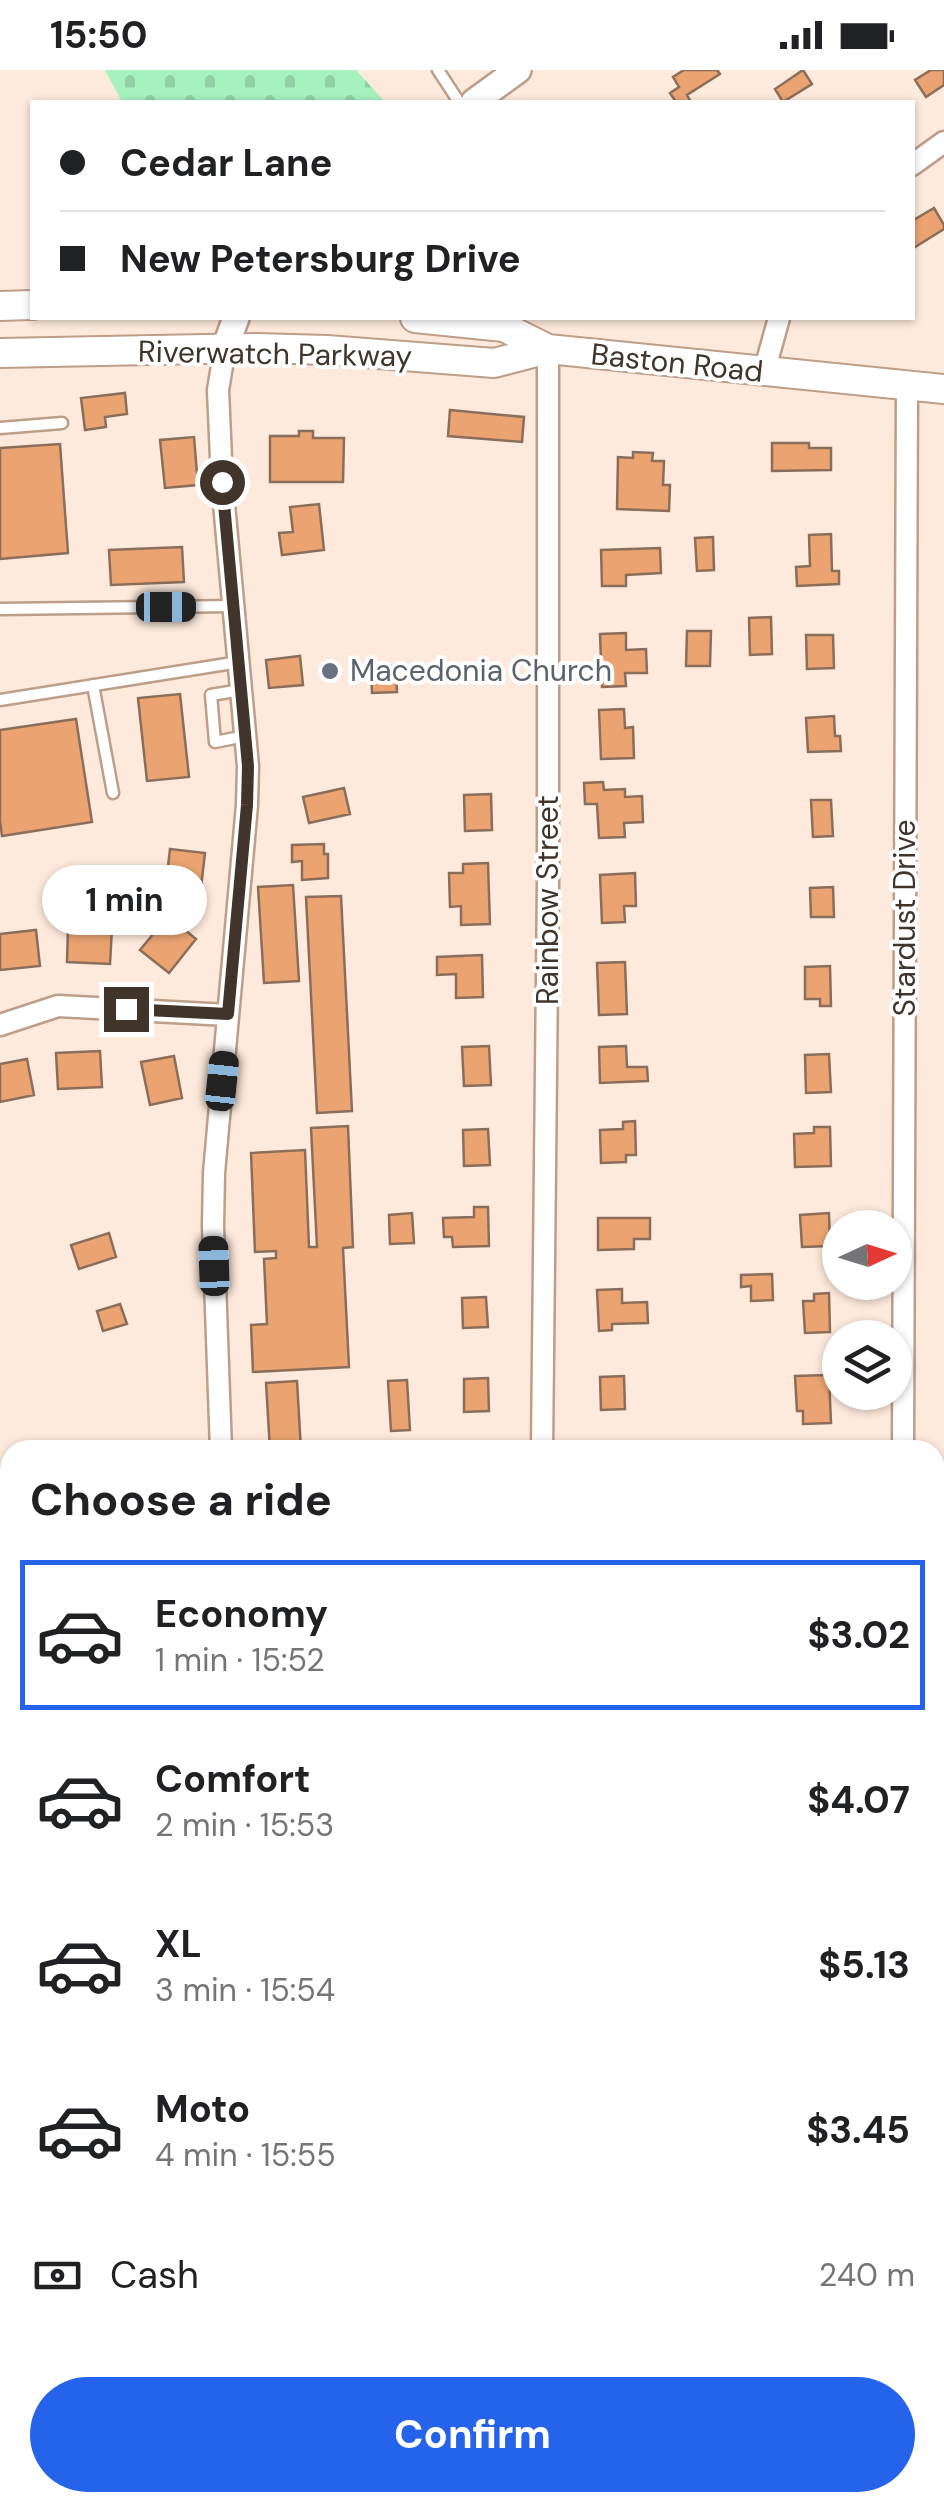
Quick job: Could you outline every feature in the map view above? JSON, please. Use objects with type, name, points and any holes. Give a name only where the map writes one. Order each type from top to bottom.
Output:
[{"type":"main road","points":[[0,306],[30,305]]},
{"type":"main road","name":"Baston Road","points":[[437,320],[504,326],[548,349],[944,390]]},
{"type":"main road","name":"Riverwatch Parkway","points":[[0,353],[326,350],[494,363],[548,349]]},
{"type":"street","points":[[477,100],[518,70]]},
{"type":"street","points":[[915,163],[944,142]]},
{"type":"street","points":[[220,1440],[214,1173],[247,805],[246,736],[222,482],[218,390],[224,348],[235,320]]},
{"type":"street","points":[[764,372],[779,320]]},
{"type":"street","name":"Rainbow Street","points":[[542,1440],[548,349]]},
{"type":"street","name":"Stardust Drive","points":[[903,1440],[907,386]]},
{"type":"street","points":[[0,1025],[58,1006],[228,1014]]},
{"type":"lane","points":[[438,70],[457,100]]},
{"type":"lane","points":[[0,428],[62,423]]},
{"type":"lane","points":[[0,609],[234,606]]},
{"type":"lane","points":[[0,700],[240,662]]},
{"type":"lane","points":[[93,684],[113,793]]},
{"type":"lane","points":[[242,690],[211,695],[216,742],[246,736]]},
{"type":"green space","points":[[105,70],[356,70],[383,100],[121,100]]},
{"type":"building","points":[[684,70],[717,70],[720,74],[687,95],[690,100],[675,100],[670,93],[679,87],[673,77]]},
{"type":"building","points":[[803,70],[812,84],[786,100],[782,100],[775,89]]},
{"type":"building","points":[[931,70],[944,70],[944,85],[926,97],[915,80]]},
{"type":"building","points":[[934,208],[944,229],[915,247],[915,219]]},
{"type":"building","points":[[125,393],[127,414],[105,417],[106,427],[85,430],[81,398]]},
{"type":"building","points":[[450,410],[524,417],[522,442],[448,436]]},
{"type":"building","points":[[299,431],[313,431],[313,438],[344,438],[343,482],[270,482],[270,436],[299,436]]},
{"type":"building","points":[[194,437],[198,485],[165,488],[160,440]]},
{"type":"building","points":[[772,443],[809,443],[809,448],[831,448],[831,470],[772,471]]},
{"type":"building","points":[[60,444],[68,553],[0,559],[0,448]]},
{"type":"building","points":[[633,452],[653,453],[652,461],[664,461],[663,485],[670,485],[669,511],[617,509],[618,457],[633,458]]},
{"type":"building","points":[[319,504],[324,550],[282,555],[279,533],[293,532],[290,507]]},
{"type":"building","points":[[831,534],[832,571],[839,571],[839,584],[797,586],[796,567],[810,566],[809,535]]},
{"type":"building","points":[[713,537],[714,570],[697,571],[695,538]]},
{"type":"building","points":[[182,547],[184,582],[111,585],[109,550]]},
{"type":"building","points":[[660,548],[661,573],[626,575],[626,586],[602,586],[601,550]]},
{"type":"building","points":[[771,617],[772,654],[750,655],[749,618]]},
{"type":"building","points":[[687,631],[711,631],[710,666],[686,666]]},
{"type":"building","points":[[626,633],[626,650],[646,649],[647,673],[625,673],[626,686],[602,687],[600,634]]},
{"type":"building","points":[[806,635],[833,635],[834,668],[807,669]]},
{"type":"building","points":[[300,656],[303,685],[269,688],[266,660]]},
{"type":"building","points":[[396,665],[397,692],[372,693],[371,666]]},
{"type":"building","points":[[180,694],[189,777],[147,781],[138,698]]},
{"type":"building","points":[[624,709],[625,728],[633,727],[634,758],[601,759],[599,710]]},
{"type":"building","points":[[834,716],[841,751],[808,752],[806,718]]},
{"type":"building","points":[[76,719],[92,822],[2,836],[0,730]]},
{"type":"building","points":[[603,782],[604,790],[625,789],[625,797],[642,796],[643,822],[624,823],[625,837],[599,838],[597,804],[585,804],[584,783]]},
{"type":"building","points":[[344,788],[350,814],[309,823],[303,797]]},
{"type":"building","points":[[491,794],[492,830],[465,831],[464,795]]},
{"type":"building","points":[[811,800],[831,800],[833,836],[813,837]]},
{"type":"building","points":[[324,844],[328,878],[302,880],[302,861],[292,862],[292,845]]},
{"type":"building","points":[[170,849],[205,853],[200,896],[165,892]]},
{"type":"building","points":[[488,863],[490,924],[461,925],[461,906],[450,907],[449,873],[463,873],[463,864]]},
{"type":"building","points":[[635,873],[636,906],[624,906],[625,922],[602,923],[600,875]]},
{"type":"building","points":[[293,885],[299,981],[264,983],[258,887]]},
{"type":"building","points":[[833,887],[834,917],[811,917],[810,888]]},
{"type":"building","points":[[341,896],[352,1111],[317,1113],[306,897]]},
{"type":"building","points":[[168,916],[196,939],[169,973],[140,950]]},
{"type":"building","points":[[68,926],[112,928],[110,964],[67,962]]},
{"type":"building","points":[[36,930],[40,966],[0,970],[0,934]]},
{"type":"building","points":[[482,955],[483,997],[456,998],[456,974],[437,975],[437,957]]},
{"type":"building","points":[[625,962],[627,1014],[599,1015],[597,963]]},
{"type":"building","points":[[830,966],[831,1006],[820,1006],[820,999],[805,999],[805,967]]},
{"type":"building","points":[[489,1046],[491,1085],[464,1086],[462,1047]]},
{"type":"building","points":[[626,1046],[627,1067],[647,1067],[648,1081],[600,1083],[599,1047]]},
{"type":"building","points":[[100,1051],[102,1087],[58,1089],[56,1053]]},
{"type":"building","points":[[829,1054],[831,1092],[806,1093],[805,1055]]},
{"type":"building","points":[[174,1056],[182,1098],[150,1105],[141,1062]]},
{"type":"building","points":[[27,1059],[34,1095],[0,1102],[0,1064]]},
{"type":"building","points":[[635,1121],[636,1155],[626,1155],[626,1162],[601,1163],[600,1130],[623,1129],[623,1122]]},
{"type":"building","points":[[348,1126],[353,1247],[343,1248],[349,1367],[253,1372],[251,1325],[267,1324],[264,1259],[276,1258],[276,1251],[255,1252],[251,1153],[305,1150],[309,1247],[317,1247],[311,1128]]},
{"type":"building","points":[[814,1127],[830,1127],[831,1166],[795,1167],[794,1134],[814,1133]]},
{"type":"building","points":[[488,1129],[490,1165],[464,1166],[463,1130]]},
{"type":"building","points":[[474,1207],[488,1207],[489,1246],[453,1247],[452,1237],[444,1237],[443,1218],[474,1217]]},
{"type":"building","points":[[412,1213],[414,1243],[390,1244],[389,1215]]},
{"type":"building","points":[[822,1213],[822,1246],[802,1247],[800,1215]]},
{"type":"building","points":[[598,1218],[650,1218],[650,1239],[634,1239],[634,1249],[598,1250]]},
{"type":"building","points":[[109,1233],[116,1257],[79,1269],[71,1245]]},
{"type":"building","points":[[772,1274],[773,1300],[751,1301],[751,1286],[741,1287],[741,1275]]},
{"type":"building","points":[[622,1289],[622,1303],[647,1302],[648,1323],[612,1324],[612,1330],[599,1331],[597,1290]]},
{"type":"building","points":[[822,1293],[822,1300],[829,1300],[830,1320],[822,1320],[822,1332],[805,1333],[803,1301],[814,1301],[814,1294]]},
{"type":"building","points":[[486,1297],[488,1327],[463,1328],[462,1298]]},
{"type":"building","points":[[120,1304],[127,1324],[103,1331],[97,1311]]},
{"type":"building","points":[[822,1375],[822,1410],[830,1410],[831,1423],[803,1424],[803,1411],[797,1411],[795,1376]]},
{"type":"building","points":[[624,1376],[625,1409],[601,1410],[600,1377]]},
{"type":"building","points":[[488,1378],[489,1411],[464,1412],[464,1379]]},
{"type":"building","points":[[407,1380],[410,1430],[391,1431],[388,1381]]},
{"type":"building","points":[[297,1381],[300,1440],[269,1440],[266,1383]]},
{"type":"place","name":"Macedonia Church","points":[[330,671]]},
{"type":"route","points":[[126,1009],[228,1014],[248,766],[222,482]]}]
